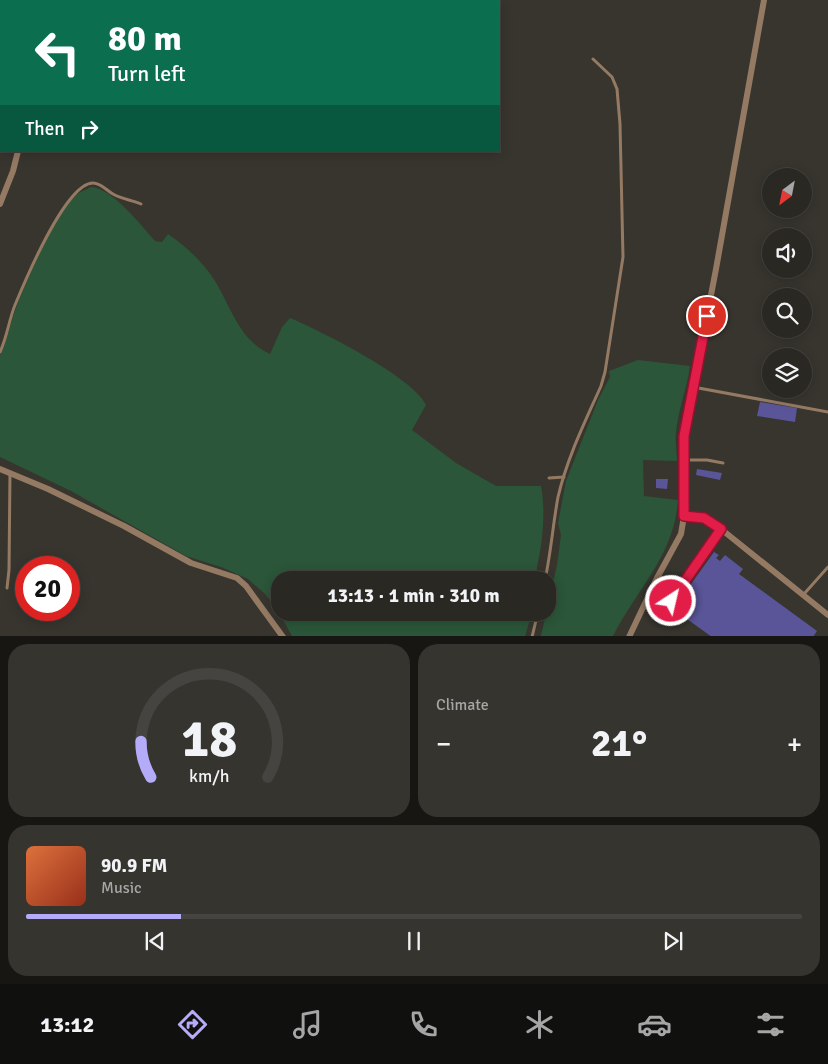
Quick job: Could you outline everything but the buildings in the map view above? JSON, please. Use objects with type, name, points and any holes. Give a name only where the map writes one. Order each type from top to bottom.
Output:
[{"type":"street","points":[[629,636],[681,534],[684,516],[684,436],[764,0]]},
{"type":"street","points":[[0,204],[13,171],[18,152]]},
{"type":"street","points":[[0,468],[124,526],[191,563],[236,578],[246,586],[283,636]]},
{"type":"street","points":[[684,516],[704,518],[721,529],[828,615]]},
{"type":"lane","points":[[547,571],[558,498],[564,477],[603,379],[622,257],[620,124],[617,89],[612,77],[594,59]]},
{"type":"lane","points":[[0,352],[15,305],[24,285],[51,229],[75,192],[85,184],[95,183],[104,186],[115,195],[141,204]]},
{"type":"lane","points":[[693,387],[828,412]]},
{"type":"lane","points":[[684,460],[707,460],[723,463]]},
{"type":"lane","points":[[7,588],[9,570],[10,473]]},
{"type":"lane","points":[[549,478],[564,477]]},
{"type":"lane","points":[[671,601],[721,529]]},
{"type":"lane","points":[[804,594],[828,567]]},
{"type":"lane","points":[[532,636],[536,621]]},
{"type":"green space","points":[[91,187],[99,189],[117,200],[155,241],[162,242],[168,234],[190,251],[216,282],[241,328],[258,347],[270,354],[282,327],[290,318],[322,333],[365,356],[404,381],[418,394],[426,405],[412,430],[456,463],[496,486],[541,486],[543,524],[537,571],[271,571],[271,601],[248,579],[221,567],[186,556],[71,491],[0,457],[0,356],[15,311],[35,264],[59,218],[74,197]]},
{"type":"green space","points":[[638,360],[690,366],[677,424],[677,461],[643,460],[644,496],[678,500],[675,520],[670,538],[662,555],[613,636],[541,636],[544,621],[556,621],[556,571],[561,535],[558,523],[566,481],[598,400],[610,377],[609,371]]},
{"type":"green space","points":[[284,621],[530,621],[525,636],[292,636]]},
{"type":"route","points":[[671,601],[721,529],[704,518],[684,516],[684,436],[707,316]]}]
